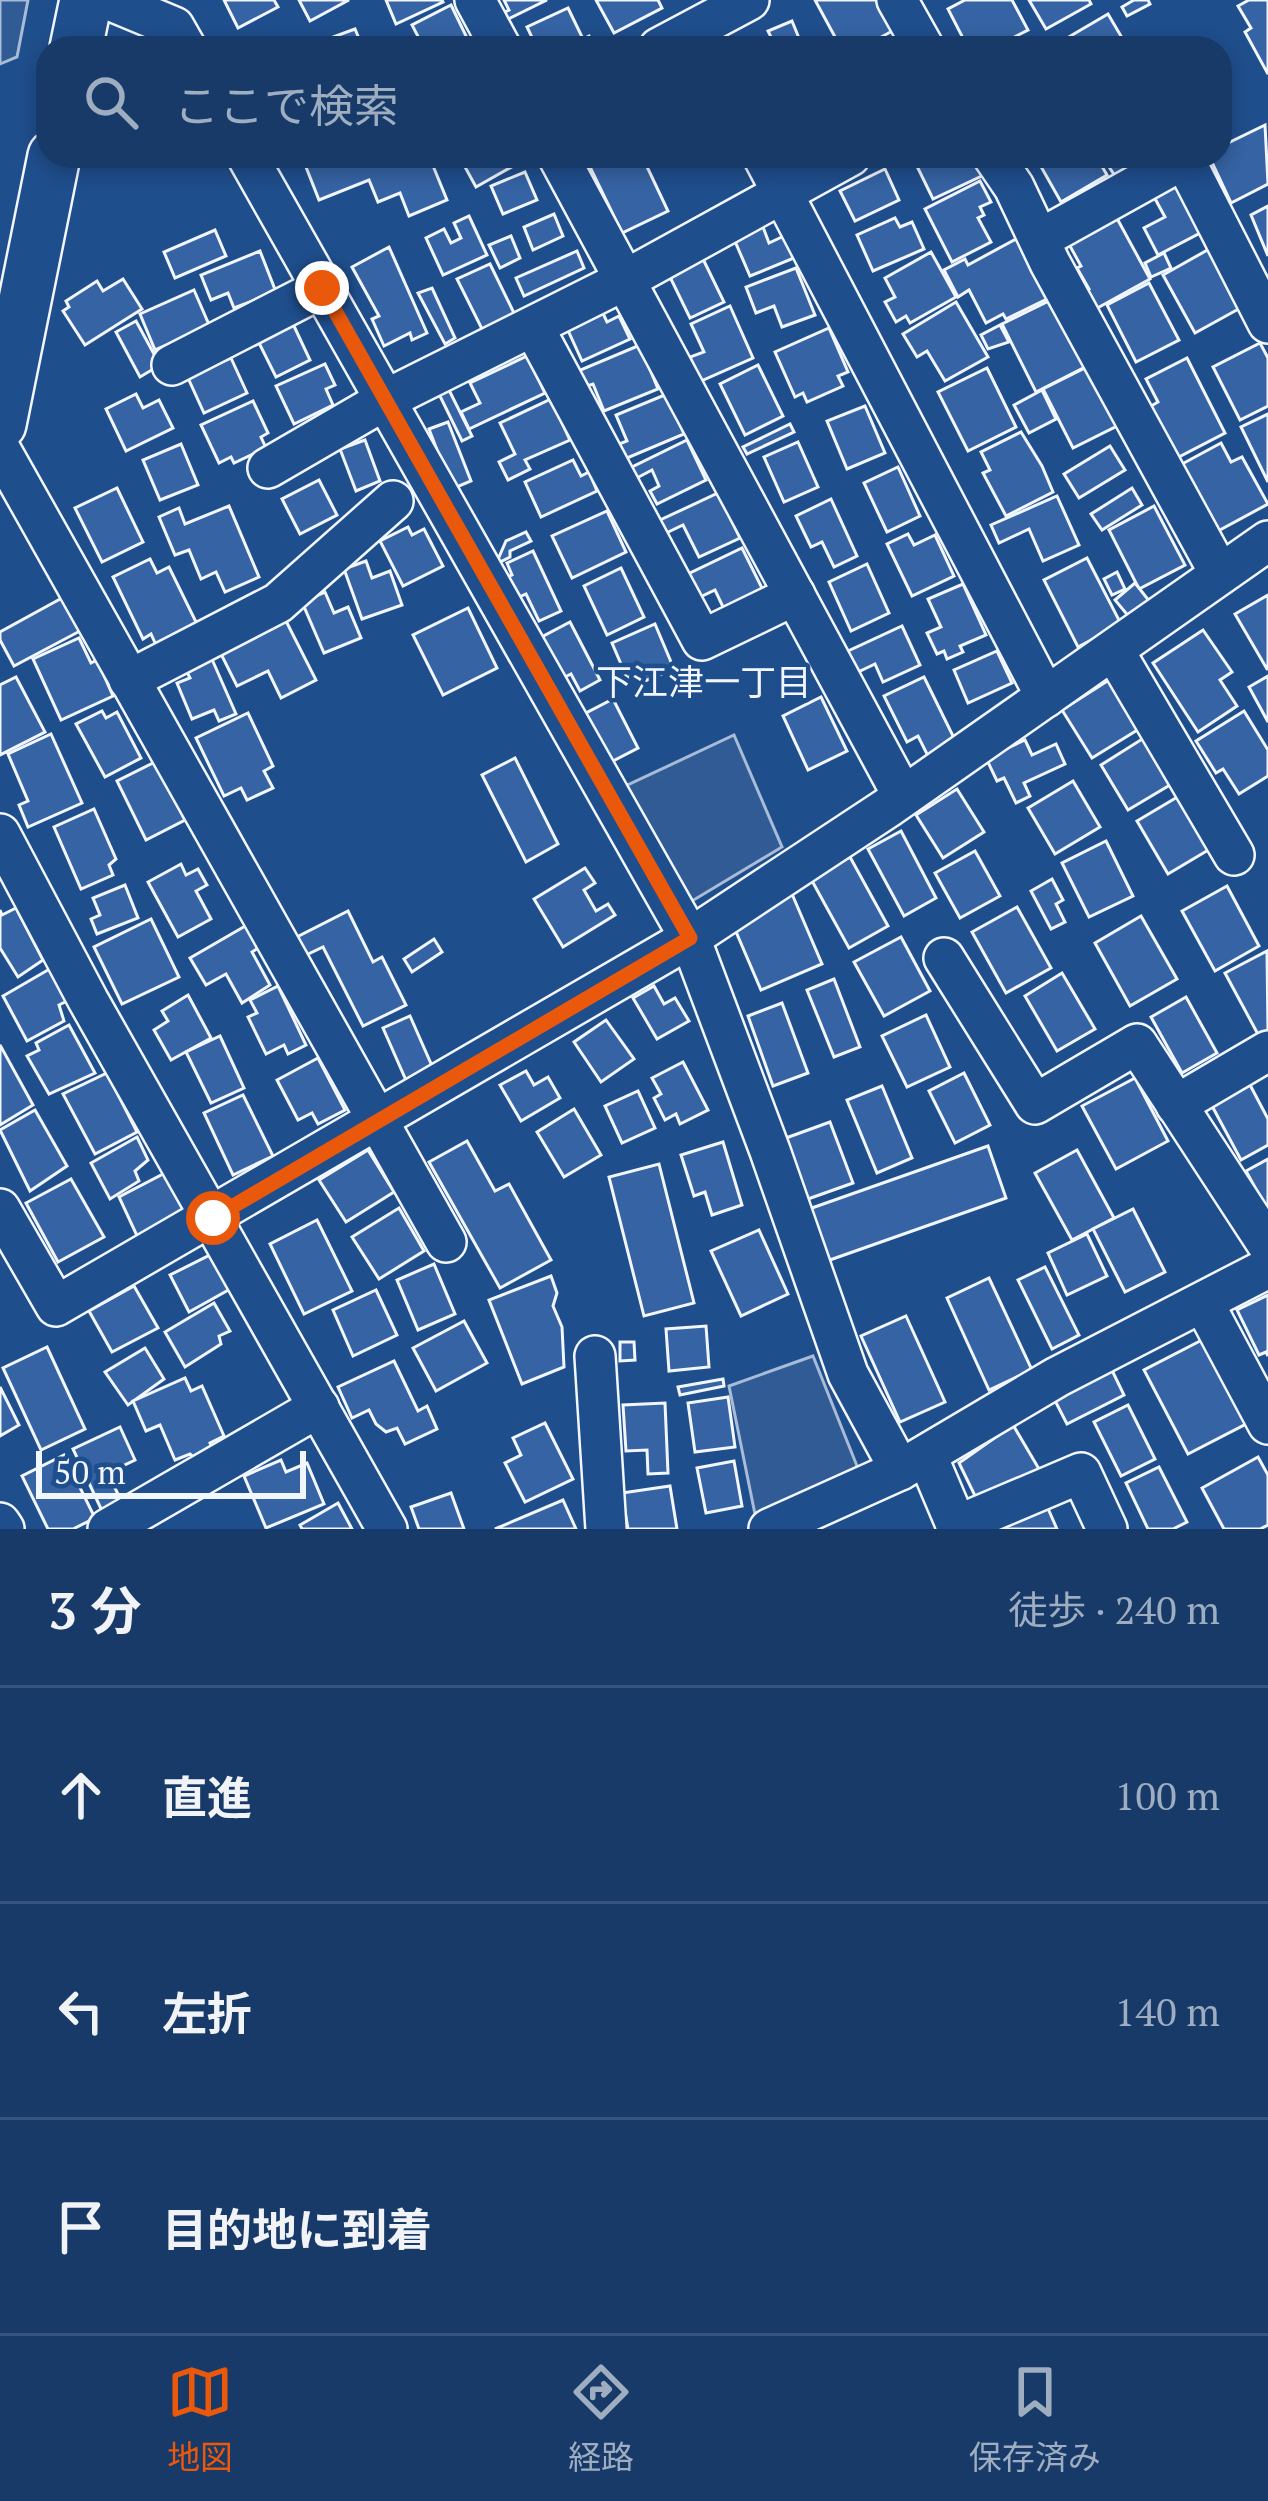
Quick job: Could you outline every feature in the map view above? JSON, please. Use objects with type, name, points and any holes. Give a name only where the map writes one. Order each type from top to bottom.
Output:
[{"type":"main road","points":[[78,36],[86,0]]},
{"type":"main road","points":[[0,424],[52,168]]},
{"type":"street","points":[[109,0],[174,27],[179,36]]},
{"type":"street","points":[[475,0],[493,36]]},
{"type":"street","points":[[695,25],[749,0]]},
{"type":"street","points":[[897,0],[917,36]]},
{"type":"street","points":[[265,168],[322,288],[690,938],[848,1374],[957,1527],[1081,1473],[1107,1529]]},
{"type":"street","points":[[564,168],[903,796]]},
{"type":"street","points":[[769,168],[1046,697]]},
{"type":"street","points":[[268,468],[386,400],[534,328],[828,168]]},
{"type":"street","points":[[1001,168],[1220,574]]},
{"type":"street","points":[[1040,239],[1168,168]]},
{"type":"street","points":[[1189,168],[1268,323]]},
{"type":"street","points":[[172,365],[322,288]]},
{"type":"street","points":[[534,328],[702,640],[795,595]]},
{"type":"street","points":[[0,449],[446,1242]]},
{"type":"street","points":[[129,680],[278,603],[393,501]]},
{"type":"street","points":[[0,1209],[56,1306],[690,938],[1268,541]]},
{"type":"street","points":[[1114,651],[1234,855]]},
{"type":"street","points":[[0,833],[88,1000],[387,1529]]},
{"type":"street","points":[[944,958],[1035,1104],[1137,1044],[1268,1245]]},
{"type":"street","points":[[1176,1105],[1268,1051]]},
{"type":"street","points":[[769,1529],[913,1463],[1057,1377],[1268,1268]]},
{"type":"street","points":[[1204,1304],[1268,1424]]},
{"type":"street","points":[[595,1356],[606,1529]]},
{"type":"street","points":[[108,1529],[319,1408]]},
{"type":"shaded area","points":[[0,0],[28,0],[17,57],[0,64]]},
{"type":"shaded area","points":[[734,735],[782,847],[682,907],[617,790]]},
{"type":"shaded area","points":[[813,1356],[861,1476],[757,1524],[729,1386]]},
{"type":"building","points":[[224,0],[274,0],[278,7],[238,28]]},
{"type":"building","points":[[299,0],[349,0],[310,21]]},
{"type":"building","points":[[386,0],[442,0],[443,2],[396,24]]},
{"type":"building","points":[[504,0],[547,0],[504,21],[501,14],[509,10]]},
{"type":"building","points":[[596,0],[658,0],[662,8],[614,33]]},
{"type":"building","points":[[815,0],[880,0],[896,29],[883,36],[834,36]]},
{"type":"building","points":[[965,0],[1012,0],[1028,30],[1016,36],[962,36],[948,9]]},
{"type":"building","points":[[1029,0],[1089,0],[1091,4],[1046,29]]},
{"type":"building","points":[[1134,0],[1150,4],[1127,16],[1122,7]]},
{"type":"building","points":[[1249,0],[1268,0],[1268,74],[1245,32],[1251,28],[1238,6]]},
{"type":"building","points":[[451,5],[466,36],[418,36],[412,25]]},
{"type":"building","points":[[568,8],[582,36],[531,36],[527,27]]},
{"type":"building","points":[[1108,14],[1121,36],[1070,36]]},
{"type":"building","points":[[792,21],[798,36],[770,36],[768,31]]},
{"type":"building","points":[[1265,125],[1268,184],[1231,203],[1215,168],[1232,168],[1232,141]]},
{"type":"building","points":[[306,168],[434,168],[447,200],[409,216],[400,193],[378,202],[369,180],[319,200]]},
{"type":"building","points":[[466,168],[510,168],[476,187]]},
{"type":"building","points":[[590,168],[648,168],[668,211],[622,233]]},
{"type":"building","points":[[918,168],[986,168],[988,173],[933,199]]},
{"type":"building","points":[[1042,168],[1103,168],[1107,175],[1061,202]]},
{"type":"building","points":[[885,169],[899,200],[855,221],[840,191]]},
{"type":"building","points":[[525,172],[537,200],[503,214],[491,186]]},
{"type":"building","points":[[980,181],[991,202],[980,207],[984,215],[978,218],[991,242],[952,262],[925,209]]},
{"type":"building","points":[[1176,182],[1202,232],[1158,255],[1144,228],[1165,217],[1153,195]]},
{"type":"building","points":[[1268,206],[1268,256],[1251,215]]},
{"type":"building","points":[[1113,211],[1150,279],[1092,311],[1082,293],[1089,289],[1077,268],[1081,266],[1065,237]]},
{"type":"building","points":[[554,214],[563,236],[533,250],[524,227]]},
{"type":"building","points":[[469,216],[487,255],[443,275],[426,238],[444,229],[451,243],[461,238],[454,223]]},
{"type":"building","points":[[895,218],[900,227],[912,222],[924,249],[873,271],[857,235]]},
{"type":"building","points":[[763,227],[769,243],[784,236],[794,258],[750,276],[734,239]]},
{"type":"building","points":[[215,230],[226,256],[175,278],[164,252]]},
{"type":"building","points":[[511,236],[520,258],[500,268],[489,245]]},
{"type":"building","points":[[1016,239],[1051,297],[1006,319],[1003,314],[986,323],[969,290],[958,297],[944,270],[965,259],[968,265]]},
{"type":"building","points":[[389,247],[427,333],[412,340],[410,333],[384,346],[372,319],[379,316],[352,267]]},
{"type":"building","points":[[1211,248],[1244,306],[1195,333],[1163,275]]},
{"type":"building","points":[[260,251],[276,292],[234,308],[228,293],[211,300],[201,275]]},
{"type":"building","points":[[577,251],[584,268],[524,296],[516,278]]},
{"type":"building","points":[[931,252],[956,297],[910,323],[906,316],[896,322],[885,302],[895,297],[885,278]]},
{"type":"building","points":[[1164,253],[1171,268],[1151,277],[1145,263]]},
{"type":"building","points":[[703,259],[724,302],[690,318],[669,275]]},
{"type":"building","points":[[490,264],[515,315],[483,331],[457,279]]},
{"type":"building","points":[[796,268],[815,315],[782,327],[774,306],[756,313],[746,287]]},
{"type":"building","points":[[123,279],[142,309],[85,345],[63,311],[69,307],[66,301],[97,281],[103,291]]},
{"type":"building","points":[[1149,283],[1179,340],[1136,362],[1107,305]]},
{"type":"building","points":[[432,288],[455,338],[445,344],[418,293]]},
{"type":"building","points":[[194,290],[210,327],[155,350],[140,314]]},
{"type":"building","points":[[1055,298],[1089,365],[1036,392],[1002,324]]},
{"type":"building","points":[[956,302],[988,357],[945,381],[927,351],[917,357],[903,334]]},
{"type":"building","points":[[730,306],[753,358],[701,381],[690,357],[704,352],[691,324]]},
{"type":"building","points":[[601,309],[607,322],[619,316],[630,339],[582,361],[566,326]]},
{"type":"building","points":[[136,321],[160,365],[140,377],[116,332]]},
{"type":"building","points":[[293,324],[310,360],[276,377],[258,341]]},
{"type":"building","points":[[1000,325],[1009,342],[988,349],[981,335]]},
{"type":"building","points":[[829,328],[848,372],[838,376],[843,386],[807,402],[803,393],[795,397],[775,352]]},
{"type":"building","points":[[1260,343],[1268,358],[1268,406],[1240,420],[1213,367]]},
{"type":"building","points":[[640,345],[658,389],[604,411],[593,384],[584,387],[578,371]]},
{"type":"building","points":[[527,356],[545,393],[469,429],[461,412],[480,403],[470,383]]},
{"type":"building","points":[[231,358],[247,393],[204,413],[188,378]]},
{"type":"building","points":[[1187,358],[1225,433],[1173,460],[1146,409],[1158,402],[1146,379]]},
{"type":"building","points":[[325,364],[335,385],[326,389],[333,405],[294,424],[276,386]]},
{"type":"building","points":[[758,365],[783,416],[745,435],[720,384]]},
{"type":"building","points":[[1091,365],[1121,424],[1073,448],[1043,389]]},
{"type":"building","points":[[987,368],[1016,427],[968,451],[938,392]]},
{"type":"building","points":[[447,386],[472,436],[462,441],[437,390]]},
{"type":"building","points":[[1042,390],[1056,419],[1029,433],[1014,405]]},
{"type":"building","points":[[136,394],[143,408],[159,400],[173,428],[126,451],[106,409]]},
{"type":"building","points":[[667,394],[684,434],[620,461],[614,446],[627,441],[616,415]]},
{"type":"building","points":[[551,399],[570,440],[525,460],[530,469],[508,480],[499,462],[515,454],[500,423]]},
{"type":"building","points":[[253,401],[268,433],[261,437],[266,448],[234,463],[231,457],[219,463],[201,425]]},
{"type":"building","points":[[865,406],[885,453],[847,469],[827,421]]},
{"type":"building","points":[[1268,414],[1268,482],[1241,427]]},
{"type":"building","points":[[448,422],[471,481],[452,489],[429,429]]},
{"type":"building","points":[[790,424],[794,432],[747,454],[743,447]]},
{"type":"building","points":[[1021,432],[1053,492],[1006,516],[983,473],[990,470],[981,452]]},
{"type":"building","points":[[365,440],[380,481],[356,491],[340,449]]},
{"type":"building","points":[[687,440],[706,480],[657,504],[650,491],[659,486],[652,470],[633,480],[628,469]]},
{"type":"building","points":[[798,442],[818,487],[784,502],[764,457]]},
{"type":"building","points":[[1221,443],[1231,462],[1242,457],[1268,504],[1218,531],[1182,464]]},
{"type":"building","points":[[181,444],[198,485],[160,500],[143,460]]},
{"type":"building","points":[[1110,446],[1125,470],[1079,498],[1064,474]]},
{"type":"building","points":[[573,460],[581,476],[589,472],[597,491],[541,517],[525,482]]},
{"type":"building","points":[[898,467],[920,516],[887,532],[864,483]]},
{"type":"building","points":[[319,480],[337,515],[300,534],[282,499]]},
{"type":"building","points":[[117,488],[143,542],[102,562],[75,508]]},
{"type":"building","points":[[1132,488],[1142,505],[1102,530],[1091,514]]},
{"type":"building","points":[[718,493],[740,538],[699,557],[683,525],[664,534],[658,521]]},
{"type":"building","points":[[1057,496],[1079,545],[1043,561],[1029,529],[999,543],[991,525]]},
{"type":"building","points":[[831,499],[857,556],[834,567],[822,542],[811,547],[796,516]]},
{"type":"building","points":[[229,506],[259,577],[225,592],[216,572],[201,579],[189,550],[175,555],[159,517],[179,508],[185,524]]},
{"type":"building","points":[[1154,506],[1185,565],[1139,589],[1109,530]]},
{"type":"building","points":[[607,511],[626,552],[572,578],[552,536]]},
{"type":"building","points":[[408,527],[412,535],[424,529],[443,566],[403,586],[380,541]]},
{"type":"building","points":[[526,532],[531,541],[496,564],[506,541]]},
{"type":"building","points":[[908,534],[914,545],[935,535],[954,576],[912,596],[887,544]]},
{"type":"building","points":[[742,548],[763,590],[724,609],[715,590],[700,597],[688,574]]},
{"type":"building","points":[[533,551],[561,611],[539,621],[526,594],[517,598],[507,577],[512,575],[507,563]]},
{"type":"building","points":[[1087,558],[1121,624],[1078,647],[1044,580]]},
{"type":"building","points":[[150,559],[157,573],[169,567],[198,626],[156,645],[151,634],[143,639],[113,577]]},
{"type":"building","points":[[366,561],[372,578],[390,571],[402,605],[362,619],[344,569]]},
{"type":"building","points":[[867,564],[889,613],[851,631],[829,582]]},
{"type":"building","points":[[621,568],[644,617],[607,635],[584,586]]},
{"type":"building","points":[[1117,572],[1125,589],[1112,595],[1104,579]]},
{"type":"building","points":[[1135,583],[1150,602],[1130,618],[1115,600]]},
{"type":"building","points":[[963,584],[986,635],[960,646],[963,652],[947,659],[944,651],[937,654],[927,633],[941,627],[928,599]]},
{"type":"building","points":[[325,592],[334,613],[348,607],[361,638],[324,653],[302,602]]},
{"type":"building","points":[[1268,595],[1268,669],[1267,669],[1235,614]]},
{"type":"building","points":[[62,598],[80,631],[14,666],[0,632]]},
{"type":"building","points":[[468,608],[497,668],[443,695],[413,635]]},
{"type":"building","points":[[285,619],[316,680],[281,698],[268,671],[237,686],[220,652]]},
{"type":"building","points":[[570,622],[600,680],[580,691],[571,674],[557,681],[536,640]]},
{"type":"building","points":[[655,624],[674,669],[640,683],[636,674],[627,678],[612,643]]},
{"type":"building","points":[[902,626],[920,665],[883,682],[875,664],[856,673],[846,652]]},
{"type":"building","points":[[1203,630],[1232,672],[1220,680],[1237,706],[1198,732],[1153,663]]},
{"type":"building","points":[[79,638],[91,663],[97,660],[113,696],[61,720],[33,659]]},
{"type":"building","points":[[997,651],[1012,683],[968,703],[954,670]]},
{"type":"building","points":[[211,657],[236,714],[219,721],[214,710],[192,719],[177,683],[190,678],[185,668]]},
{"type":"building","points":[[1268,676],[1268,722],[1249,687]]},
{"type":"building","points":[[16,677],[45,732],[0,755],[0,685]]},
{"type":"building","points":[[924,677],[956,742],[928,756],[918,736],[907,742],[884,696]]},
{"type":"building","points":[[1109,680],[1139,729],[1092,758],[1062,710]]},
{"type":"building","points":[[821,697],[847,751],[808,770],[783,716]]},
{"type":"building","points":[[613,699],[638,748],[611,762],[586,713]]},
{"type":"building","points":[[102,711],[106,718],[117,712],[141,758],[105,777],[76,724]]},
{"type":"building","points":[[1244,711],[1268,750],[1268,776],[1239,794],[1223,769],[1216,773],[1196,741]]},
{"type":"building","points":[[248,713],[273,766],[264,771],[273,788],[247,800],[241,788],[224,796],[196,738]]},
{"type":"building","points":[[51,734],[82,803],[28,827],[19,805],[28,801],[8,754]]},
{"type":"building","points":[[1147,736],[1175,782],[1128,810],[1101,765]]},
{"type":"building","points":[[1025,740],[1032,755],[1056,744],[1065,764],[1024,783],[1030,796],[1016,803],[1004,778],[997,781],[986,758]]},
{"type":"building","points":[[515,758],[558,844],[526,862],[482,775]]},
{"type":"building","points":[[155,762],[185,820],[146,840],[117,781]]},
{"type":"building","points":[[1073,781],[1100,827],[1055,854],[1028,808]]},
{"type":"building","points":[[957,789],[984,832],[943,858],[916,815]]},
{"type":"building","points":[[1179,796],[1210,849],[1168,874],[1137,821]]},
{"type":"building","points":[[94,809],[116,859],[109,865],[113,875],[81,889],[54,827]]},
{"type":"building","points":[[901,831],[936,898],[904,916],[868,849]]},
{"type":"building","points":[[1106,841],[1133,896],[1089,917],[1062,863]]},
{"type":"building","points":[[975,851],[1000,896],[960,918],[935,873]]},
{"type":"building","points":[[850,857],[888,926],[849,948],[811,879]]},
{"type":"building","points":[[181,864],[186,875],[198,869],[207,885],[196,891],[211,919],[178,937],[148,882]]},
{"type":"building","points":[[585,868],[595,883],[584,890],[596,911],[608,904],[615,915],[563,947],[534,899]]},
{"type":"building","points":[[1052,879],[1063,900],[1056,904],[1065,922],[1051,929],[1031,891]]},
{"type":"building","points":[[125,885],[138,918],[97,934],[91,919],[100,915],[93,898]]},
{"type":"building","points":[[1227,886],[1259,946],[1215,971],[1182,911]]},
{"type":"building","points":[[792,894],[822,964],[761,990],[731,920]]},
{"type":"building","points":[[1017,907],[1051,968],[1006,993],[972,932]]},
{"type":"building","points":[[16,908],[43,960],[18,977],[0,948],[0,910],[2,915]]},
{"type":"building","points":[[348,911],[373,962],[382,957],[406,1005],[363,1026],[323,947],[302,957],[293,939]]},
{"type":"building","points":[[1141,916],[1177,979],[1130,1006],[1095,943]]},
{"type":"building","points":[[151,919],[179,977],[122,1004],[94,947]]},
{"type":"building","points":[[247,925],[260,947],[252,952],[270,985],[242,1003],[226,974],[206,985],[190,958]]},
{"type":"building","points":[[901,937],[930,991],[884,1016],[854,962]]},
{"type":"building","points":[[434,939],[442,952],[412,972],[404,959]]},
{"type":"building","points":[[1267,951],[1268,1034],[1260,1038],[1225,973]]},
{"type":"building","points":[[53,967],[69,1000],[59,1005],[64,1021],[27,1041],[3,996]]},
{"type":"building","points":[[1062,973],[1095,1029],[1057,1051],[1025,996]]},
{"type":"building","points":[[834,979],[860,1047],[834,1057],[807,990]]},
{"type":"building","points":[[278,986],[306,1045],[288,1054],[284,1045],[266,1054],[248,1017],[257,1013],[250,1000]]},
{"type":"building","points":[[654,986],[664,1004],[675,998],[689,1021],[657,1039],[633,998]]},
{"type":"building","points":[[188,995],[211,1038],[171,1060],[154,1030],[168,1021],[162,1011]]},
{"type":"building","points":[[1186,997],[1217,1053],[1182,1073],[1151,1017]]},
{"type":"building","points":[[782,1003],[808,1073],[773,1086],[748,1016]]},
{"type":"building","points":[[926,1015],[950,1067],[907,1087],[882,1036]]},
{"type":"building","points":[[410,1016],[436,1075],[409,1087],[383,1028]]},
{"type":"building","points":[[606,1020],[634,1059],[601,1082],[574,1042]]},
{"type":"building","points":[[69,1025],[95,1073],[49,1094],[27,1056],[39,1050],[36,1043]]},
{"type":"building","points":[[220,1036],[244,1088],[211,1103],[186,1052]]},
{"type":"building","points":[[0,1045],[33,1105],[0,1125]]},
{"type":"building","points":[[318,1058],[345,1110],[318,1124],[312,1113],[298,1120],[277,1080]]},
{"type":"building","points":[[683,1062],[708,1110],[680,1124],[676,1114],[665,1120],[654,1098],[661,1094],[652,1078]]},
{"type":"building","points":[[526,1071],[534,1085],[548,1077],[560,1098],[521,1121],[500,1085]]},
{"type":"building","points":[[107,1073],[137,1132],[95,1154],[63,1094]]},
{"type":"building","points":[[964,1073],[990,1125],[955,1143],[929,1091]]},
{"type":"building","points":[[1135,1078],[1168,1141],[1116,1169],[1082,1106]]},
{"type":"building","points":[[1249,1083],[1268,1119],[1268,1145],[1241,1160],[1211,1104]]},
{"type":"building","points":[[882,1086],[912,1158],[877,1173],[847,1100]]},
{"type":"building","points":[[638,1091],[655,1128],[622,1143],[605,1106]]},
{"type":"building","points":[[243,1095],[273,1156],[233,1175],[204,1113]]},
{"type":"building","points":[[574,1109],[601,1155],[564,1177],[537,1132]]},
{"type":"building","points":[[35,1110],[67,1166],[30,1191],[0,1130]]},
{"type":"building","points":[[830,1122],[853,1183],[808,1199],[786,1138]]},
{"type":"building","points":[[137,1137],[148,1160],[135,1171],[139,1181],[110,1199],[91,1163]]},
{"type":"building","points":[[467,1141],[495,1191],[509,1184],[551,1260],[500,1288],[429,1162]]},
{"type":"building","points":[[723,1142],[742,1205],[712,1215],[705,1192],[694,1196],[681,1155]]},
{"type":"building","points":[[988,1146],[1006,1198],[827,1261],[809,1209]]},
{"type":"building","points":[[368,1150],[394,1192],[346,1222],[319,1180]]},
{"type":"building","points":[[1077,1150],[1114,1218],[1072,1240],[1035,1173]]},
{"type":"building","points":[[1268,1159],[1268,1211],[1246,1171]]},
{"type":"building","points":[[659,1164],[694,1303],[644,1316],[609,1177]]},
{"type":"building","points":[[165,1173],[187,1210],[138,1238],[119,1197]]},
{"type":"building","points":[[71,1179],[104,1237],[58,1262],[26,1203]]},
{"type":"building","points":[[399,1208],[424,1251],[379,1279],[352,1237]]},
{"type":"building","points":[[1133,1209],[1165,1272],[1125,1292],[1093,1229]]},
{"type":"building","points":[[317,1220],[352,1291],[304,1314],[270,1244]]},
{"type":"building","points":[[759,1230],[788,1294],[741,1316],[711,1251]]},
{"type":"building","points":[[1087,1234],[1107,1276],[1067,1295],[1048,1253]]},
{"type":"building","points":[[210,1255],[232,1288],[189,1312],[170,1275]]},
{"type":"building","points":[[434,1264],[455,1314],[418,1330],[397,1280]]},
{"type":"building","points":[[1045,1267],[1079,1335],[1052,1349],[1018,1280]]},
{"type":"building","points":[[551,1276],[557,1293],[553,1306],[562,1327],[564,1367],[522,1384],[489,1300]]},
{"type":"building","points":[[989,1278],[1032,1370],[989,1390],[947,1298]]},
{"type":"building","points":[[134,1286],[158,1328],[112,1352],[89,1311]]},
{"type":"building","points":[[376,1290],[397,1335],[353,1356],[333,1310]]},
{"type":"building","points":[[1268,1295],[1268,1356],[1266,1352],[1259,1355],[1237,1310]]},
{"type":"building","points":[[214,1303],[230,1331],[219,1336],[221,1344],[185,1367],[165,1332]]},
{"type":"building","points":[[906,1316],[945,1402],[900,1422],[861,1336]]},
{"type":"building","points":[[464,1321],[487,1363],[436,1391],[413,1348]]},
{"type":"building","points":[[706,1326],[709,1367],[669,1371],[666,1329]]},
{"type":"building","points":[[1202,1340],[1246,1424],[1188,1454],[1144,1370]]},
{"type":"building","points":[[620,1342],[634,1342],[635,1360],[620,1361]]},
{"type":"building","points":[[47,1347],[85,1429],[41,1450],[3,1368]]},
{"type":"building","points":[[145,1348],[164,1379],[128,1405],[105,1372]]},
{"type":"building","points":[[394,1361],[418,1411],[427,1406],[437,1429],[405,1444],[397,1428],[386,1432],[369,1410],[352,1418],[338,1387]]},
{"type":"building","points":[[1108,1362],[1124,1395],[1067,1424],[1050,1391]]},
{"type":"building","points":[[185,1378],[191,1391],[202,1386],[224,1436],[210,1443],[215,1454],[198,1461],[190,1454],[175,1460],[160,1425],[146,1431],[133,1401]]},
{"type":"building","points":[[723,1379],[724,1386],[680,1395],[678,1387]]},
{"type":"building","points":[[0,1387],[19,1425],[0,1436]]},
{"type":"building","points":[[728,1397],[735,1447],[695,1452],[688,1403]]},
{"type":"building","points":[[665,1403],[668,1473],[648,1474],[647,1450],[626,1451],[623,1405]]},
{"type":"building","points":[[1128,1405],[1155,1459],[1121,1476],[1094,1422]]},
{"type":"building","points":[[545,1423],[573,1479],[525,1502],[505,1463],[521,1455],[513,1438]]},
{"type":"building","points":[[1013,1425],[1042,1474],[979,1504],[959,1463]]},
{"type":"building","points":[[120,1427],[135,1460],[108,1473],[123,1505],[103,1513],[73,1449]]},
{"type":"building","points":[[64,1455],[95,1518],[73,1529],[48,1529],[22,1476]]},
{"type":"building","points":[[1258,1457],[1268,1475],[1268,1525],[1224,1529],[1202,1488]]},
{"type":"building","points":[[281,1460],[286,1472],[307,1463],[324,1504],[266,1528],[244,1476]]},
{"type":"building","points":[[734,1461],[742,1506],[706,1513],[697,1468]]},
{"type":"building","points":[[1159,1467],[1187,1522],[1173,1529],[1148,1529],[1126,1483]]},
{"type":"building","points":[[670,1486],[677,1529],[628,1529],[622,1493]]},
{"type":"building","points":[[451,1493],[464,1529],[419,1529],[411,1507]]},
{"type":"building","points":[[563,1500],[576,1529],[495,1529]]},
{"type":"building","points":[[338,1503],[352,1529],[302,1529],[300,1525]]},
{"type":"building","points":[[1046,1504],[1057,1529],[991,1529]]},
{"type":"district","name":"下江津一丁目","points":[[704,681]]},
{"type":"route","points":[[213,1218],[690,938],[322,288]]}]
